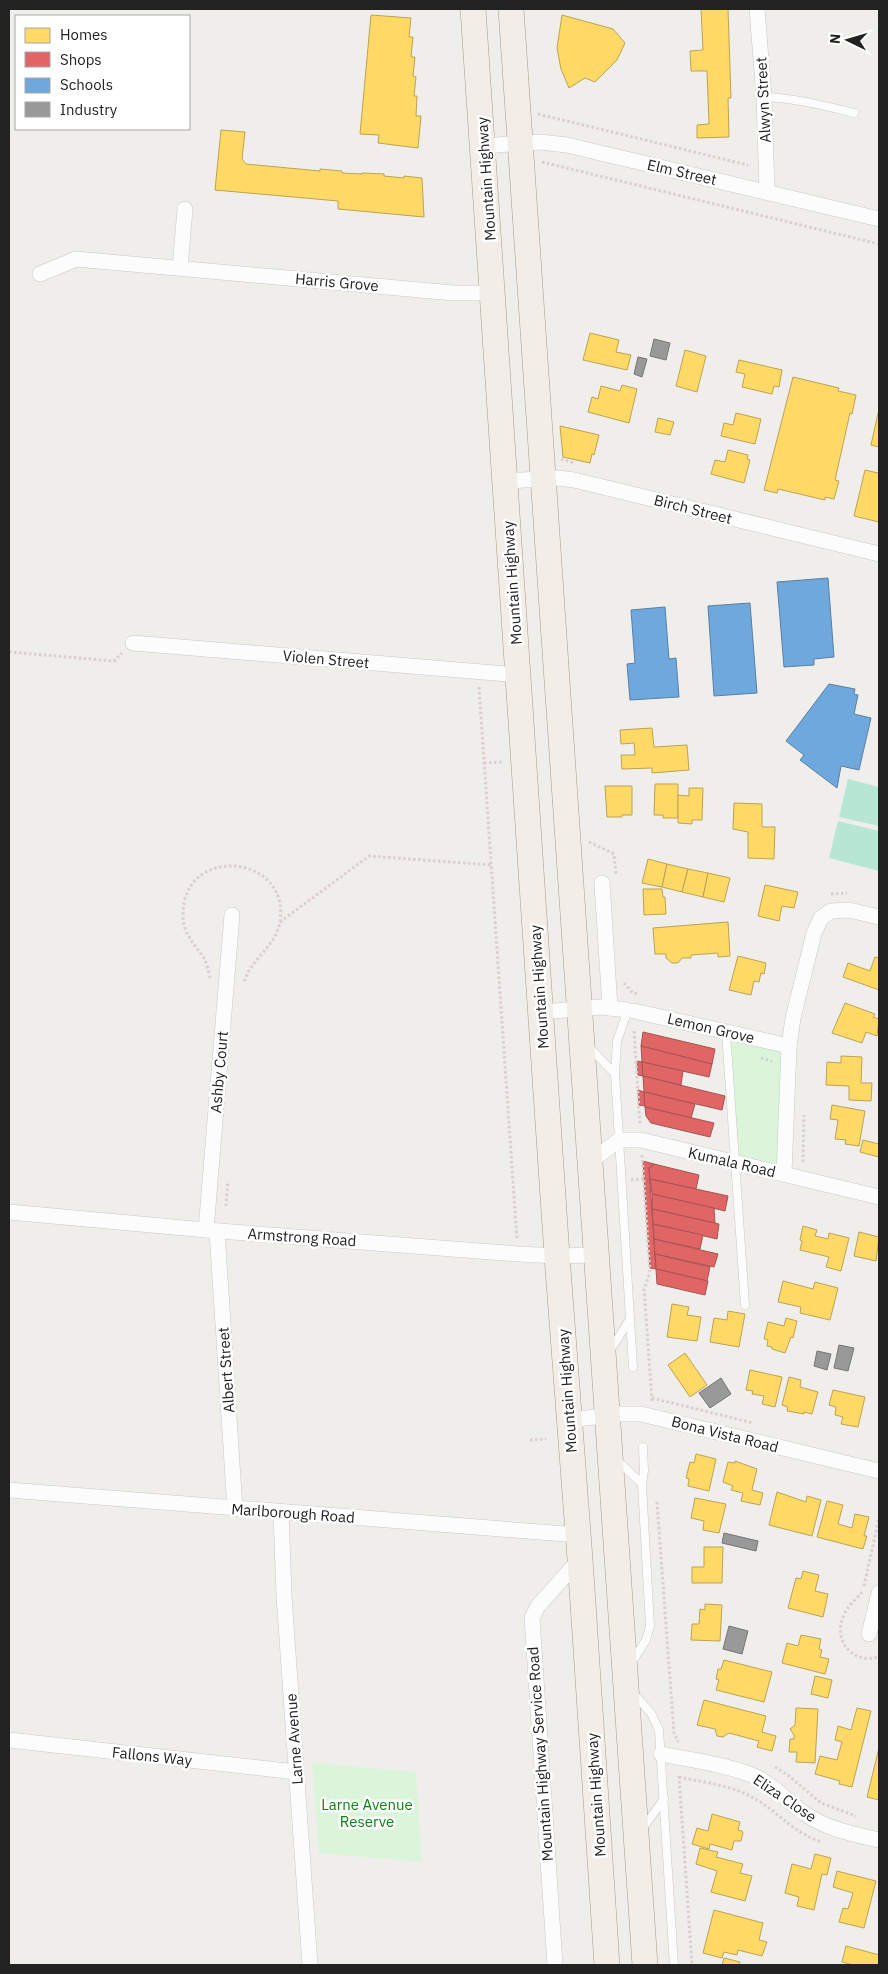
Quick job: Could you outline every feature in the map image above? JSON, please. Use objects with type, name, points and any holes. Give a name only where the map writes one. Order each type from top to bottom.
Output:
[{"type":"main road","name":"Mountain Highway","points":[[474,9],[557,1256],[580,1559],[607,1965]]},
{"type":"main road","points":[[512,9],[645,1965]]},
{"type":"street","name":"Alwyn Street","points":[[757,9],[764,97],[767,192]]},
{"type":"street","name":"Elm Street","points":[[483,146],[548,142],[567,145],[879,219]]},
{"type":"street","points":[[180,268],[186,209]]},
{"type":"street","name":"Harris Grove","points":[[40,274],[76,259],[453,293],[494,293]]},
{"type":"street","name":"Birch Street","points":[[506,481],[574,480],[879,554]]},
{"type":"street","name":"Violen Street","points":[[133,643],[518,675]]},
{"type":"street","points":[[609,880],[610,1008]]},
{"type":"street","points":[[784,1174],[789,1046],[817,925],[826,914],[836,910],[849,910],[879,917]]},
{"type":"street","name":"Ashby Court","points":[[212,1230],[232,915]]},
{"type":"street","name":"Lemon Grove","points":[[542,1012],[610,1008],[630,1010],[789,1046]]},
{"type":"street","points":[[590,1162],[619,1140]]},
{"type":"street","name":"Kumala Road","points":[[619,1140],[641,1140],[879,1197]]},
{"type":"street","name":"Armstrong Road","points":[[9,1212],[212,1230],[557,1256],[596,1255]]},
{"type":"street","name":"Albert Street","points":[[212,1230],[235,1509]]},
{"type":"street","name":"Bona Vista Road","points":[[569,1420],[635,1413],[879,1472]]},
{"type":"street","name":"Marlborough Road","points":[[9,1490],[578,1535]]},
{"type":"street","name":"Larne Avenue","points":[[281,1512],[284,1596],[310,1965]]},
{"type":"street","name":"Mountain Highway Service Road","points":[[555,1965],[532,1618],[538,1606],[580,1559]]},
{"type":"street","points":[[869,1634],[879,1593]]},
{"type":"street","name":"Fallons Way","points":[[9,1740],[296,1772]]},
{"type":"street","name":"Eliza Close","points":[[661,1754],[747,1773],[769,1784],[796,1807],[817,1821],[838,1830],[879,1840]]},
{"type":"lane","points":[[764,97],[818,104],[854,113]]},
{"type":"lane","points":[[630,1010],[617,1041],[615,1074],[633,1367]]},
{"type":"lane","points":[[726,1032],[745,1305]]},
{"type":"lane","points":[[582,1039],[615,1074]]},
{"type":"lane","points":[[604,1360],[630,1318]]},
{"type":"lane","points":[[643,1447],[644,1471],[642,1484],[650,1626],[646,1640],[626,1680],[656,1720],[661,1754],[674,1965]]},
{"type":"lane","points":[[610,1454],[642,1484]]},
{"type":"lane","points":[[637,1836],[664,1799]]},
{"type":"path","points":[[538,114],[748,165]]},
{"type":"path","points":[[542,162],[879,244]]},
{"type":"path","points":[[9,652],[114,661],[133,643]]},
{"type":"path","points":[[479,690],[517,1244]]},
{"type":"path","points":[[484,763],[504,762]]},
{"type":"path","points":[[586,836],[590,843],[614,854],[609,880]]},
{"type":"path","points":[[280,922],[369,856],[491,865]]},
{"type":"path","points":[[622,980],[632,993]]},
{"type":"path","points":[[634,1027],[640,1131]]},
{"type":"path","points":[[803,1162],[804,1114]]},
{"type":"path","points":[[642,1157],[650,1273],[644,1289],[652,1398],[755,1423]]},
{"type":"path","points":[[530,1440],[546,1438]]},
{"type":"path","points":[[656,1493],[674,1733],[678,1741]]},
{"type":"path","points":[[692,1965],[679,1776],[749,1796],[762,1803],[795,1830],[826,1844]]},
{"type":"green space","points":[[848,779],[879,787],[879,826],[839,817]]},
{"type":"green space","points":[[838,821],[879,831],[879,871],[829,858]]},
{"type":"green space","points":[[726,1032],[789,1046],[784,1174],[735,1163]]},
{"type":"green space","name":"Larne Avenue Reserve","points":[[312,1763],[416,1772],[422,1862],[319,1853]]},
{"type":"building: Homes","points":[[701,9],[728,9],[731,98],[728,98],[729,137],[697,138],[697,125],[709,124],[707,71],[691,71],[690,51],[703,50]]},
{"type":"building: Homes","points":[[371,15],[411,18],[409,37],[413,37],[411,57],[415,57],[413,76],[416,77],[414,96],[417,96],[416,116],[421,116],[418,148],[378,143],[379,135],[360,134]]},
{"type":"building: Homes","points":[[562,15],[613,29],[625,43],[617,60],[595,82],[585,78],[569,88],[561,69],[557,48]]},
{"type":"building: Homes","points":[[221,130],[245,132],[242,159],[246,164],[422,178],[424,217],[338,209],[338,201],[215,190]]},
{"type":"building: Homes","points":[[590,333],[619,340],[616,352],[631,355],[627,370],[583,360]]},
{"type":"building: Homes","points":[[685,350],[706,356],[697,392],[676,386]]},
{"type":"building: Homes","points":[[739,360],[782,370],[779,387],[774,386],[772,394],[742,387],[745,374],[736,372]]},
{"type":"building: Homes","points":[[793,377],[839,388],[838,391],[856,395],[852,414],[850,413],[835,480],[839,481],[834,499],[825,497],[825,500],[778,489],[777,493],[764,490]]},
{"type":"building: Homes","points":[[622,385],[637,389],[629,423],[588,412],[592,397],[598,399],[601,386],[620,391]]},
{"type":"building: Homes","points":[[879,409],[879,447],[871,445]]},
{"type":"building: Homes","points":[[736,413],[761,419],[755,444],[721,436],[724,423],[733,425]]},
{"type":"building: Homes","points":[[658,418],[674,422],[670,435],[655,432]]},
{"type":"building: Homes","points":[[560,426],[599,435],[590,463],[563,457]]},
{"type":"building: Homes","points":[[728,450],[748,455],[747,459],[750,460],[744,483],[711,474],[715,460],[725,462]]},
{"type":"building: Homes","points":[[865,470],[878,473],[879,475],[879,522],[854,516]]},
{"type":"building: Homes","points":[[652,728],[654,747],[687,745],[689,770],[652,773],[652,768],[622,769],[621,755],[635,755],[634,743],[621,744],[620,730]]},
{"type":"building: Homes","points":[[655,784],[678,784],[678,818],[663,818],[663,815],[654,815]]},
{"type":"building: Homes","points":[[605,786],[632,786],[632,815],[607,817]]},
{"type":"building: Homes","points":[[689,788],[703,788],[702,820],[692,820],[692,824],[678,823],[678,795],[689,796]]},
{"type":"building: Homes","points":[[734,803],[762,804],[762,827],[775,827],[774,859],[748,858],[748,832],[733,829]]},
{"type":"building: Homes","points":[[648,859],[667,864],[662,887],[642,883]]},
{"type":"building: Homes","points":[[667,864],[688,869],[682,892],[662,887]]},
{"type":"building: Homes","points":[[688,869],[708,873],[703,897],[682,892]]},
{"type":"building: Homes","points":[[708,873],[730,878],[724,902],[703,897]]},
{"type":"building: Homes","points":[[765,885],[798,892],[794,908],[782,906],[779,921],[758,916]]},
{"type":"building: Homes","points":[[643,889],[662,889],[663,897],[665,897],[666,914],[644,915]]},
{"type":"building: Homes","points":[[728,922],[730,956],[718,957],[718,953],[691,955],[691,958],[682,958],[678,963],[672,963],[666,958],[666,954],[655,954],[653,928]]},
{"type":"building: Homes","points":[[738,956],[766,963],[764,974],[761,973],[759,982],[754,981],[751,995],[729,990]]},
{"type":"building: Homes","points":[[875,957],[879,958],[879,990],[843,977],[848,963],[870,971]]},
{"type":"building: Homes","points":[[845,1003],[875,1014],[873,1017],[879,1019],[877,1036],[866,1032],[862,1043],[832,1033]]},
{"type":"building: Homes","points":[[841,1056],[862,1057],[861,1083],[872,1083],[871,1101],[849,1100],[849,1086],[826,1085],[827,1062],[841,1063]]},
{"type":"building: Homes","points":[[832,1105],[865,1111],[859,1146],[845,1144],[846,1140],[835,1139],[838,1120],[830,1119]]},
{"type":"building: Homes","points":[[863,1140],[879,1144],[879,1157],[860,1152]]},
{"type":"building: Homes","points":[[803,1226],[817,1230],[815,1236],[828,1239],[829,1233],[849,1238],[841,1271],[826,1267],[829,1257],[800,1250]]},
{"type":"building: Homes","points":[[859,1232],[879,1237],[876,1261],[854,1256]]},
{"type":"building: Homes","points":[[783,1281],[813,1289],[815,1282],[838,1288],[830,1320],[800,1313],[801,1307],[778,1302]]},
{"type":"building: Homes","points":[[672,1304],[689,1307],[687,1315],[701,1317],[697,1341],[667,1337]]},
{"type":"building: Homes","points":[[728,1311],[745,1314],[739,1347],[710,1342],[714,1318],[727,1320]]},
{"type":"building: Homes","points":[[786,1318],[797,1321],[793,1338],[791,1337],[785,1353],[767,1346],[768,1340],[764,1339],[768,1322],[784,1326]]},
{"type":"building: Homes","points":[[685,1353],[707,1385],[690,1397],[668,1365]]},
{"type":"building: Homes","points":[[750,1370],[782,1377],[775,1407],[762,1404],[764,1396],[752,1394],[753,1391],[746,1390]]},
{"type":"building: Homes","points":[[789,1377],[801,1380],[800,1387],[818,1392],[812,1414],[787,1411],[788,1407],[782,1405]]},
{"type":"building: Homes","points":[[833,1390],[865,1397],[858,1427],[841,1424],[843,1417],[835,1415],[836,1407],[829,1405]]},
{"type":"building: Homes","points":[[696,1454],[716,1459],[709,1491],[688,1486],[689,1479],[686,1478],[690,1462],[694,1463]]},
{"type":"building: Homes","points":[[735,1461],[757,1469],[752,1490],[763,1493],[760,1505],[741,1501],[743,1493],[731,1490],[733,1486],[723,1482],[728,1462],[735,1463]]},
{"type":"building: Homes","points":[[777,1492],[806,1502],[807,1496],[821,1500],[812,1536],[769,1525]]},
{"type":"building: Homes","points":[[695,1498],[726,1504],[719,1533],[703,1530],[704,1521],[691,1518]]},
{"type":"building: Homes","points":[[827,1501],[843,1505],[838,1524],[852,1528],[855,1514],[869,1517],[864,1536],[867,1536],[863,1549],[817,1537]]},
{"type":"building: Homes","points":[[704,1547],[723,1547],[722,1583],[692,1583],[692,1567],[704,1567]]},
{"type":"building: Homes","points":[[803,1571],[819,1575],[815,1591],[828,1594],[823,1617],[788,1608],[796,1578],[801,1579]]},
{"type":"building: Homes","points":[[705,1604],[722,1605],[720,1641],[691,1640],[692,1624],[699,1624],[700,1609],[705,1610]]},
{"type":"building: Homes","points":[[801,1635],[821,1639],[819,1649],[822,1650],[820,1657],[829,1659],[825,1674],[782,1663],[787,1643],[798,1646]]},
{"type":"building: Homes","points":[[724,1660],[772,1672],[764,1702],[716,1690],[719,1680],[716,1679],[718,1669],[721,1669]]},
{"type":"building: Homes","points":[[815,1676],[832,1680],[828,1698],[811,1694]]},
{"type":"building: Homes","points":[[704,1700],[766,1716],[762,1732],[776,1736],[772,1751],[757,1747],[759,1741],[729,1733],[723,1737],[717,1736],[715,1729],[697,1725]]},
{"type":"building: Homes","points":[[796,1708],[818,1709],[815,1763],[796,1762],[797,1752],[789,1752],[790,1739],[794,1739],[790,1729],[795,1725]]},
{"type":"building: Homes","points":[[857,1708],[871,1711],[852,1787],[839,1784],[840,1781],[815,1774],[820,1756],[837,1760],[842,1742],[835,1740],[838,1726],[851,1730]]},
{"type":"building: Homes","points":[[879,1748],[879,1800],[867,1797]]},
{"type":"building: Homes","points":[[712,1814],[740,1822],[738,1830],[743,1833],[741,1841],[734,1841],[732,1850],[710,1844],[709,1849],[692,1844],[697,1828],[708,1831]]},
{"type":"building: Homes","points":[[700,1848],[718,1852],[716,1857],[743,1864],[740,1873],[752,1876],[745,1901],[711,1892],[717,1871],[696,1864]]},
{"type":"building: Homes","points":[[815,1854],[831,1858],[827,1875],[822,1874],[814,1910],[797,1906],[799,1897],[785,1893],[792,1864],[811,1869]]},
{"type":"building: Homes","points":[[837,1871],[876,1881],[864,1928],[839,1922],[843,1908],[848,1909],[853,1893],[833,1887]]},
{"type":"building: Homes","points":[[714,1910],[763,1923],[759,1940],[767,1942],[762,1956],[738,1950],[737,1955],[724,1952],[722,1958],[703,1953]]},
{"type":"building: Homes","points":[[846,1946],[879,1955],[879,1965],[853,1965],[842,1962]]},
{"type":"building: Homes","points":[[724,1958],[740,1962],[739,1965],[722,1965]]},
{"type":"building: Shops","points":[[643,1032],[715,1049],[712,1064],[641,1046]]},
{"type":"building: Shops","points":[[641,1046],[712,1064],[709,1077],[642,1062]]},
{"type":"building: Shops","points":[[637,1061],[642,1062],[643,1076],[638,1075]]},
{"type":"building: Shops","points":[[642,1062],[683,1071],[681,1085],[643,1076]]},
{"type":"building: Shops","points":[[643,1076],[725,1096],[722,1110],[644,1092]]},
{"type":"building: Shops","points":[[638,1090],[644,1092],[645,1106],[639,1105]]},
{"type":"building: Shops","points":[[644,1092],[695,1104],[691,1118],[645,1107]]},
{"type":"building: Shops","points":[[645,1107],[714,1123],[710,1137],[651,1123],[646,1116]]},
{"type":"building: Shops","points":[[643,1161],[654,1164],[649,1168],[656,1269],[650,1268]]},
{"type":"building: Shops","points":[[654,1164],[699,1175],[696,1189],[650,1179],[649,1168]]},
{"type":"building: Shops","points":[[650,1179],[728,1196],[725,1211],[652,1194]]},
{"type":"building: Shops","points":[[652,1194],[714,1208],[715,1223],[652,1209]]},
{"type":"building: Shops","points":[[652,1209],[719,1224],[717,1239],[653,1224]]},
{"type":"building: Shops","points":[[653,1224],[703,1235],[700,1249],[654,1239]]},
{"type":"building: Shops","points":[[654,1239],[718,1254],[714,1267],[655,1254]]},
{"type":"building: Shops","points":[[655,1254],[710,1267],[707,1281],[656,1269]]},
{"type":"building: Shops","points":[[656,1269],[708,1281],[705,1295],[657,1284]]},
{"type":"building: Schools","points":[[828,578],[834,657],[814,659],[814,665],[784,667],[777,582]]},
{"type":"building: Schools","points":[[750,603],[757,693],[714,696],[708,606]]},
{"type":"building: Schools","points":[[665,607],[669,659],[676,658],[679,697],[630,700],[627,664],[635,663],[631,610]]},
{"type":"building: Schools","points":[[829,684],[855,689],[854,694],[858,695],[854,714],[871,718],[859,770],[841,766],[837,788],[800,760],[804,755],[786,741]]},
{"type":"building: Industry","points":[[654,339],[670,343],[666,360],[650,356]]},
{"type":"building: Industry","points":[[638,357],[647,359],[642,377],[634,374]]},
{"type":"building: Industry","points":[[839,1345],[854,1348],[848,1371],[834,1368]]},
{"type":"building: Industry","points":[[817,1351],[831,1354],[827,1370],[814,1366]]},
{"type":"building: Industry","points":[[721,1378],[731,1394],[710,1408],[699,1393]]},
{"type":"building: Industry","points":[[724,1533],[758,1541],[756,1551],[722,1543]]},
{"type":"building: Industry","points":[[729,1626],[748,1631],[742,1654],[723,1649]]}]
